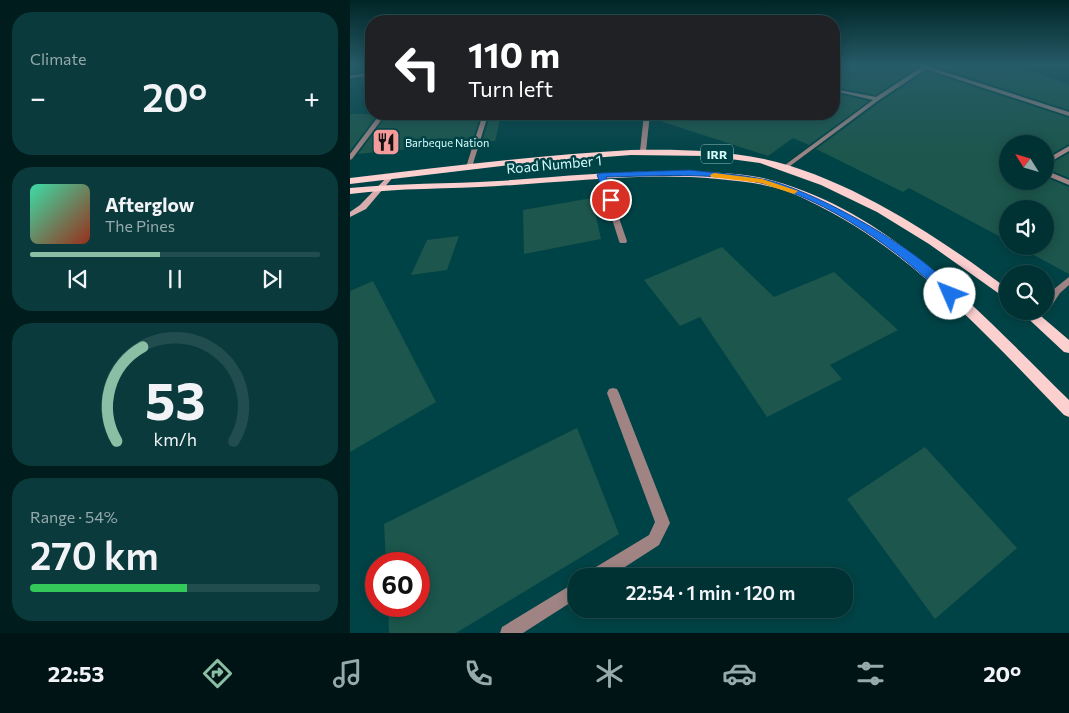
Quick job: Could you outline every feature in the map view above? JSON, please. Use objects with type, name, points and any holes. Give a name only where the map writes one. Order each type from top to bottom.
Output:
[{"type":"main road","name":"Road Number 1","points":[[350,189],[519,172],[643,150],[719,154],[762,161],[819,180],[882,210],[963,262],[999,289]]},
{"type":"main road","name":"Road Number 1","points":[[353,180],[469,167],[519,172],[601,175],[690,173],[762,181],[796,192],[830,208],[873,232],[924,268],[1069,410]]},
{"type":"main road","points":[[350,215],[363,208],[391,176]]},
{"type":"main road","points":[[350,189],[353,180]]},
{"type":"main road","points":[[1041,320],[1069,348]]},
{"type":"street","points":[[854,95],[878,100]]},
{"type":"street","points":[[784,168],[886,95]]},
{"type":"street","points":[[1011,95],[1069,114]]},
{"type":"street","points":[[350,158],[378,120]]},
{"type":"street","points":[[469,167],[483,120]]},
{"type":"street","points":[[643,150],[646,120]]},
{"type":"street","points":[[1054,157],[1069,148]]},
{"type":"street","points":[[601,175],[623,241]]},
{"type":"street","points":[[1054,176],[1069,182]]},
{"type":"street","points":[[1054,295],[1069,280]]},
{"type":"street","points":[[610,568],[654,540],[663,522],[612,393]]},
{"type":"street","points":[[508,633],[568,595]]},
{"type":"building","points":[[840,95],[869,101],[809,145],[793,138],[768,156],[657,120],[840,120]]},
{"type":"building","points":[[891,95],[998,95],[1069,118],[1069,144],[1054,153],[1054,135],[999,135],[999,190],[1054,190],[1054,181],[1069,187],[1069,274],[1034,255],[1054,255],[1054,200],[999,200],[999,236],[909,188],[903,192],[816,149]]},
{"type":"building","points":[[1022,95],[1069,95],[1069,110]]},
{"type":"building","points":[[350,114],[365,114],[365,120],[373,120],[350,151]]},
{"type":"building","points":[[384,120],[479,120],[472,143],[358,154]]},
{"type":"building","points":[[489,120],[500,120],[495,141],[482,142]]},
{"type":"building","points":[[1069,153],[1069,178],[1054,172],[1054,162]]},
{"type":"building","points":[[592,198],[601,239],[524,254],[523,210]]},
{"type":"building","points":[[459,236],[447,270],[411,275],[427,240]]},
{"type":"building","points":[[722,247],[774,297],[834,272],[898,330],[830,365],[842,379],[767,417],[700,317],[680,326],[644,280]]},
{"type":"building","points":[[373,281],[436,402],[350,452],[350,291]]},
{"type":"building","points":[[577,428],[619,534],[456,633],[389,633],[388,617],[430,617],[430,552],[385,552],[384,524]]},
{"type":"building","points":[[925,447],[1017,548],[935,619],[847,499]]},
{"type":"slow traffic","points":[[714,175],[762,181],[794,191]]},
{"type":"place","name":"Barbeque Nation","points":[[386,142]]},
{"type":"route","points":[[611,200],[601,175],[690,173],[762,181],[796,192],[873,232],[924,268],[950,294]]}]
